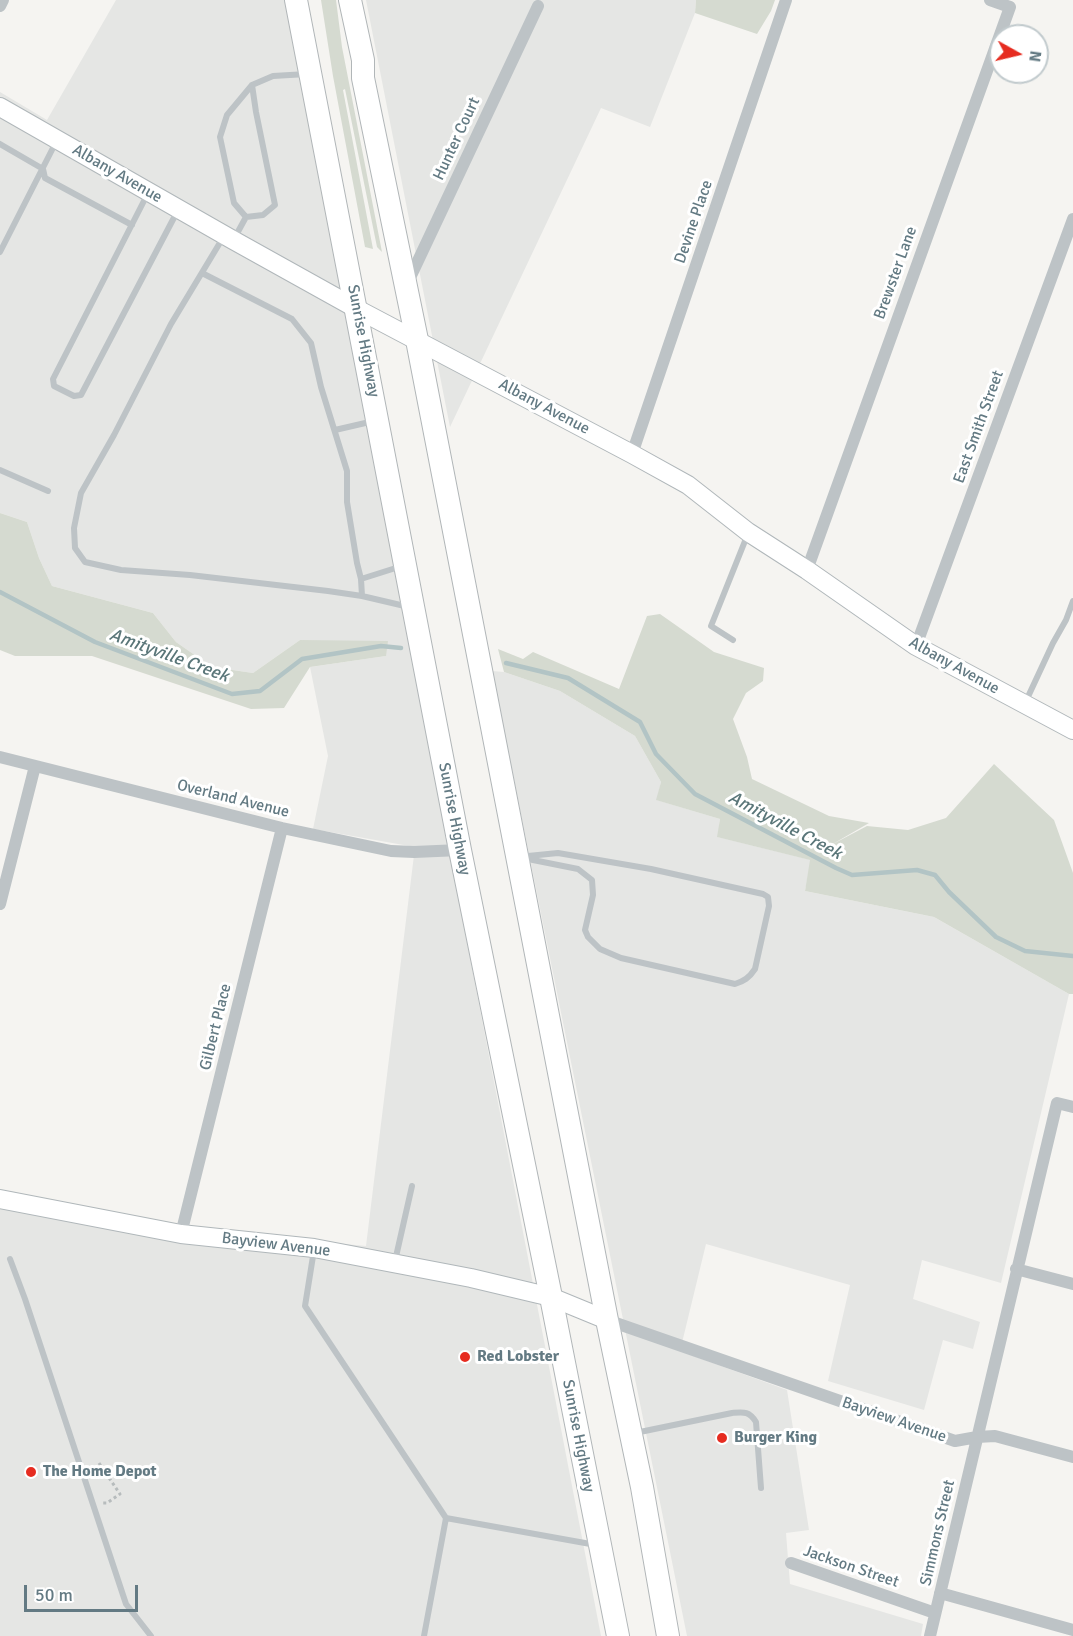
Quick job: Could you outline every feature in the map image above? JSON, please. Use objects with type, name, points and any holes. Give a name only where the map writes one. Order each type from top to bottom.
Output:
[{"type":"highway","name":"Sunrise Highway","points":[[296,0],[460,850],[618,1636]]},
{"type":"highway","points":[[350,0],[363,60],[363,78],[417,340],[607,1320],[642,1487],[668,1636]]},
{"type":"street","points":[[0,6],[3,0]]},
{"type":"street","name":"Devine Place","points":[[632,454],[786,0]]},
{"type":"street","name":"Brewster Lane","points":[[807,570],[1010,7],[990,0]]},
{"type":"street","name":"Hunter Court","points":[[406,286],[538,6]]},
{"type":"street","name":"Albany Avenue","points":[[1,109],[357,309],[688,485],[748,532],[916,646],[1073,730]]},
{"type":"street","name":"East Smith Street","points":[[916,646],[1073,219]]},
{"type":"street","name":"Overland Avenue","points":[[0,757],[282,828],[391,851],[460,850]]},
{"type":"street","points":[[0,904],[35,766]]},
{"type":"street","name":"Gilbert Place","points":[[180,1234],[282,828]]},
{"type":"street","points":[[978,1437],[1057,1103],[1073,1107]]},
{"type":"street","name":"Bayview Avenue","points":[[0,1199],[180,1234],[314,1248],[471,1278],[551,1297],[607,1320],[955,1441],[995,1436],[1073,1457]]},
{"type":"street","points":[[1016,1269],[1073,1284]]},
{"type":"street","name":"Simmons Street","points":[[930,1636],[978,1437]]},
{"type":"street","name":"Jackson Street","points":[[791,1563],[935,1613]]},
{"type":"street","points":[[940,1593],[1073,1630]]},
{"type":"lane","points":[[246,216],[234,203],[220,137],[227,116],[252,85],[273,76],[310,74]]},
{"type":"lane","points":[[252,85],[275,205],[263,215],[246,216],[202,273],[171,324],[114,435],[81,493],[74,528],[75,548],[85,562],[121,570],[265,583],[362,596],[414,608]]},
{"type":"lane","points":[[0,252],[57,140]]},
{"type":"lane","points":[[0,144],[43,169],[45,178],[132,225]]},
{"type":"lane","points":[[148,192],[52,379],[54,386],[74,396],[81,395],[179,209]]},
{"type":"lane","points":[[202,273],[292,319],[311,343],[321,387],[347,471],[347,502],[362,596]]},
{"type":"lane","points":[[335,430],[378,420]]},
{"type":"lane","points":[[0,470],[48,491]]},
{"type":"lane","points":[[733,640],[711,626],[748,532]]},
{"type":"lane","points":[[361,579],[405,565]]},
{"type":"lane","points":[[1024,704],[1066,620],[1073,601]]},
{"type":"lane","points":[[1066,620],[1073,624]]},
{"type":"lane","points":[[558,853],[651,869],[763,894],[768,897],[769,906],[755,969],[750,977],[735,984],[621,958],[600,949],[588,937],[585,930],[593,894],[592,880],[578,869],[518,857],[558,853]]},
{"type":"lane","points":[[394,1264],[412,1186]]},
{"type":"lane","points":[[314,1248],[305,1306],[446,1518],[424,1636]]},
{"type":"lane","points":[[10,1259],[126,1604],[151,1636]]},
{"type":"lane","points":[[631,1434],[732,1413],[743,1412],[752,1415],[756,1422],[761,1488]]},
{"type":"lane","points":[[446,1518],[600,1546]]},
{"type":"path","points":[[92,1501],[107,1503],[120,1494],[99,1464]]},
{"type":"shaded area","points":[[116,0],[289,0],[316,160],[601,1636],[0,1636],[0,1193],[187,1229],[366,1246],[415,847],[313,829],[328,756],[310,667],[386,656],[300,640],[253,673],[212,667],[176,642],[153,613],[52,586],[39,558],[27,522],[0,513],[0,92],[47,120]]},
{"type":"shaded area","points":[[321,0],[336,0],[342,47],[382,252],[377,247],[345,89],[343,90],[373,249],[365,247]]},
{"type":"shaded area","points":[[366,0],[696,0],[695,13],[650,127],[601,108],[450,427]]},
{"type":"shaded area","points":[[696,0],[775,0],[757,34],[695,13]]},
{"type":"shaded area","points":[[0,513],[27,522],[39,558],[52,586],[153,613],[176,642],[212,667],[253,673],[300,640],[388,641],[386,656],[310,667],[284,708],[251,709],[92,656],[15,656],[0,650]]},
{"type":"shaded area","points":[[660,614],[714,652],[764,668],[763,681],[746,693],[733,719],[747,757],[752,779],[829,816],[869,823],[831,845],[867,826],[908,830],[946,818],[994,764],[1054,820],[1073,873],[1073,994],[1069,994],[934,917],[805,891],[810,860],[717,837],[720,819],[656,800],[661,782],[635,736],[560,691],[504,672],[498,649],[523,659],[533,652],[619,689],[647,616]]},
{"type":"shaded area","points":[[492,671],[504,672],[560,691],[635,736],[661,782],[657,800],[720,819],[718,837],[811,860],[805,891],[934,917],[1069,994],[1001,1283],[922,1260],[913,1299],[980,1322],[973,1349],[943,1340],[924,1410],[828,1381],[850,1285],[706,1244],[680,1351],[787,1390],[809,1530],[786,1533],[790,1584],[923,1624],[921,1636],[687,1636]]},
{"type":"waterway","name":"Amityville Creek","points":[[0,592],[95,642],[232,694],[260,691],[302,659],[381,646],[401,648]]},
{"type":"waterway","name":"Amityville Creek","points":[[506,663],[568,678],[640,722],[656,754],[695,794],[836,868],[852,875],[917,870],[935,875],[949,892],[996,937],[1025,951],[1073,956]]},
{"type":"place","name":"Red Lobster","points":[[465,1357]]},
{"type":"place","name":"Burger King","points":[[722,1438]]},
{"type":"place","name":"The Home Depot","points":[[31,1472]]}]
